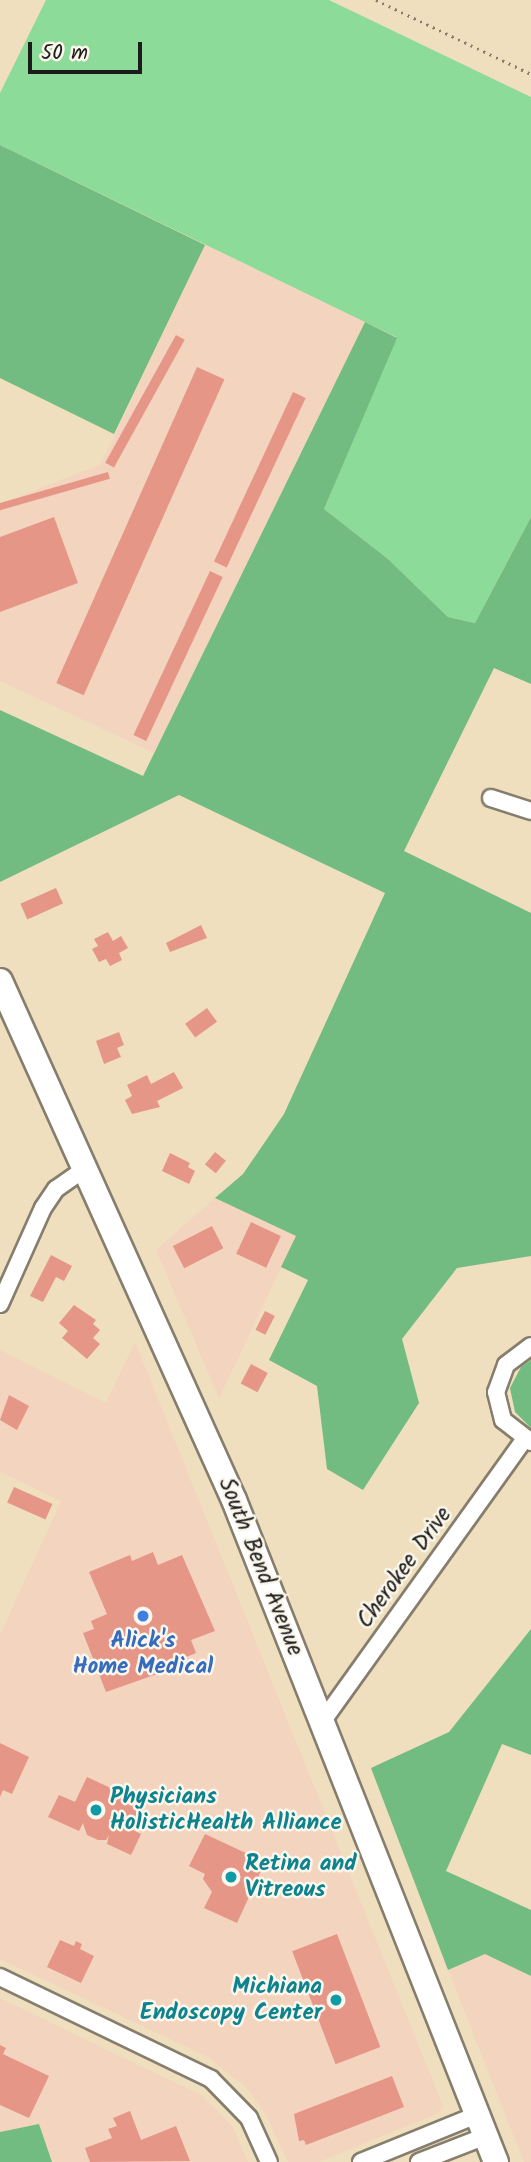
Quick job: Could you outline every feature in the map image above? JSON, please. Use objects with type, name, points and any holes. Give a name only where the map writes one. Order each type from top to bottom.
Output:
[{"type":"main road","name":"South Bend Avenue","points":[[0,981],[190,1398],[496,2162]]},
{"type":"street","points":[[491,798],[531,811]]},
{"type":"street","points":[[0,1304],[43,1208],[56,1189],[86,1168]]},
{"type":"street","name":"Cherokee Drive","points":[[322,1722],[527,1441],[503,1420],[496,1392],[506,1365],[531,1346]]},
{"type":"street","points":[[0,1977],[211,2079],[249,2118],[269,2162]]},
{"type":"street","points":[[360,2162],[482,2125]]},
{"type":"street","points":[[419,2162],[482,2125]]},
{"type":"path","points":[[376,0],[531,74]]},
{"type":"shaded area","points":[[205,245],[365,322],[154,753],[0,681],[0,504],[101,464]]},
{"type":"shaded area","points":[[215,1198],[296,1236],[219,1398],[156,1250]]},
{"type":"shaded area","points":[[135,1342],[443,2106],[437,2114],[319,2162],[288,2162],[266,2115],[248,2089],[208,2057],[0,1959],[0,1635],[61,1501],[0,1472],[0,1350],[106,1403]]},
{"type":"shaded area","points":[[485,1954],[531,1976],[531,2162],[524,2162],[448,1970]]},
{"type":"shaded area","points":[[0,1998],[203,2096],[232,2126],[248,2162],[52,2162],[39,2124],[0,2132]]},
{"type":"green space","points":[[46,0],[329,0],[531,97],[531,517],[475,623],[448,617],[388,559],[324,509],[396,337],[0,145],[0,93]]},
{"type":"green space","points":[[0,145],[205,245],[114,434],[0,378]]},
{"type":"green space","points":[[365,322],[397,338],[324,509],[388,559],[448,617],[475,623],[531,517],[531,684],[494,668],[404,851],[531,913],[531,1256],[457,1268],[402,1339],[419,1403],[363,1490],[327,1469],[317,1386],[269,1360],[308,1280],[281,1267],[296,1236],[215,1198],[243,1174],[284,1114],[385,893],[179,795],[0,882],[0,710],[143,776]]},
{"type":"green space","points":[[531,1360],[531,1428],[515,1412],[510,1388],[521,1367]]},
{"type":"green space","points":[[531,1629],[531,1755],[502,1744],[446,1871],[531,1910],[531,1976],[485,1954],[448,1970],[371,1768],[449,1732]]},
{"type":"green space","points":[[39,2124],[52,2162],[0,2162],[0,2132]]},
{"type":"building","points":[[176,335],[185,340],[114,468],[105,463]]},
{"type":"building","points":[[197,367],[224,379],[84,695],[56,683]]},
{"type":"building","points":[[293,392],[306,398],[227,567],[214,561]]},
{"type":"building","points":[[108,472],[110,479],[0,510],[0,503]]},
{"type":"building","points":[[54,517],[78,583],[0,612],[0,537]]},
{"type":"building","points":[[210,571],[223,577],[146,741],[134,735]]},
{"type":"building","points":[[56,888],[63,904],[27,919],[20,904]]},
{"type":"building","points":[[201,925],[207,938],[170,952],[166,943]]},
{"type":"building","points":[[108,932],[113,941],[121,936],[128,948],[119,953],[122,960],[110,966],[106,959],[99,962],[92,949],[98,946],[94,939]]},
{"type":"building","points":[[207,1008],[217,1022],[195,1038],[185,1024]]},
{"type":"building","points":[[119,1032],[124,1045],[117,1048],[121,1057],[104,1064],[96,1041]]},
{"type":"building","points":[[174,1072],[183,1088],[157,1101],[160,1107],[132,1114],[125,1100],[132,1096],[127,1085],[147,1075],[151,1084]]},
{"type":"building","points":[[215,1152],[226,1161],[216,1173],[205,1164]]},
{"type":"building","points":[[170,1153],[190,1163],[188,1167],[195,1171],[189,1184],[162,1171]]},
{"type":"building","points":[[251,1222],[281,1236],[266,1268],[236,1254]]},
{"type":"building","points":[[212,1226],[223,1248],[184,1268],[173,1246]]},
{"type":"building","points":[[51,1255],[72,1266],[64,1281],[56,1277],[43,1302],[30,1296]]},
{"type":"building","points":[[74,1305],[96,1320],[93,1324],[100,1330],[93,1338],[100,1344],[87,1359],[62,1338],[68,1331],[59,1323]]},
{"type":"building","points":[[265,1311],[275,1316],[265,1335],[255,1330]]},
{"type":"building","points":[[251,1364],[268,1373],[257,1392],[241,1383]]},
{"type":"building","points":[[9,1395],[29,1406],[17,1430],[0,1420]]},
{"type":"building","points":[[14,1487],[52,1504],[45,1520],[7,1503]]},
{"type":"building","points":[[153,1552],[158,1565],[182,1555],[215,1631],[191,1640],[196,1653],[174,1662],[177,1667],[106,1692],[83,1633],[94,1629],[91,1621],[107,1614],[89,1572],[130,1555],[132,1561]]},
{"type":"building","points":[[0,1743],[29,1757],[12,1794],[3,1790],[0,1797]]},
{"type":"building","name":"Physicians HolisticHealth Alliance","points":[[87,1777],[145,1804],[133,1830],[141,1834],[131,1855],[107,1844],[109,1835],[106,1840],[98,1840],[87,1835],[83,1823],[79,1831],[48,1817],[59,1795],[75,1802]]},
{"type":"building","name":"Retina and Vitreous","points":[[205,1834],[265,1862],[237,1923],[204,1908],[212,1892],[203,1879],[205,1874],[189,1866]]},
{"type":"building","name":"Michiana Endoscopy Center","points":[[337,1934],[380,2047],[336,2064],[292,1951]]},
{"type":"building","points":[[60,1940],[74,1946],[76,1941],[82,1944],[80,1949],[94,1956],[81,1983],[47,1967]]},
{"type":"building","points":[[0,2045],[6,2048],[3,2054],[49,2076],[29,2118],[0,2105]]},
{"type":"building","points":[[392,2076],[404,2107],[306,2145],[304,2140],[299,2141],[294,2114]]},
{"type":"building","points":[[130,2111],[141,2140],[176,2126],[190,2161],[90,2162],[85,2148],[112,2138],[108,2129],[117,2126],[113,2118]]},
{"type":"place","name":"Alick's Home Medical","points":[[143,1616]]},
{"type":"place","name":"Physicians HolisticHealth Alliance","points":[[96,1810]]},
{"type":"place","name":"Retina and Vitreous","points":[[231,1877]]},
{"type":"place","name":"Michiana Endoscopy Center","points":[[336,2000]]}]
